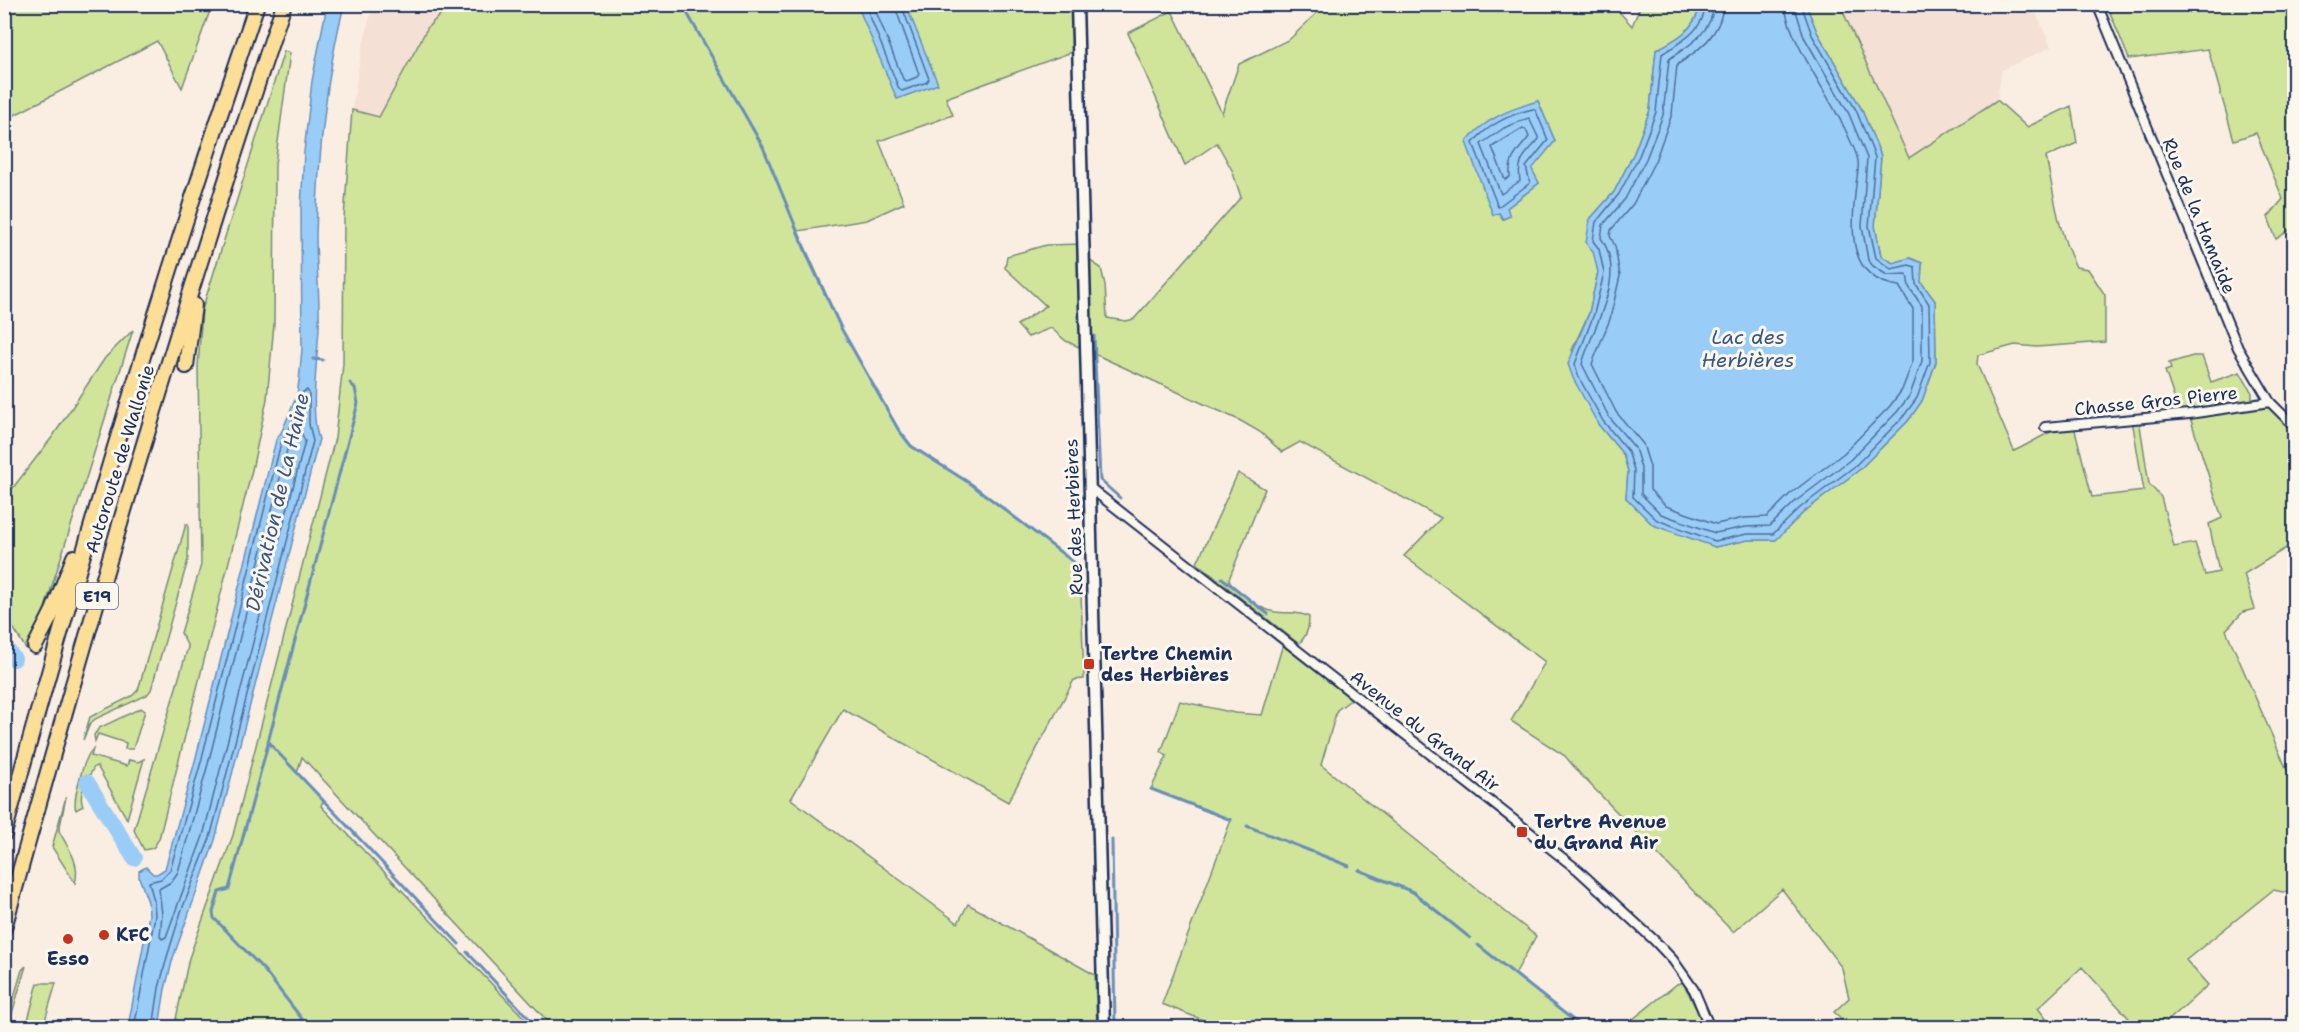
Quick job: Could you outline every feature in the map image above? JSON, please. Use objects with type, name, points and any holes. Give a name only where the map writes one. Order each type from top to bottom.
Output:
[{"type":"highway","name":"Autoroute de Wallonie","points":[[4,834],[92,523],[169,271],[257,4]]},
{"type":"highway","name":"Autoroute de Wallonie","points":[[4,928],[109,555],[284,4]]},
{"type":"highway","points":[[186,366],[199,267]]},
{"type":"highway","points":[[35,646],[53,611],[72,561],[92,523]]},
{"type":"street","name":"Rue des Herbières","points":[[1077,4],[1104,1028]]},
{"type":"street","name":"Rue de la Hamaide","points":[[2097,4],[2238,348],[2270,402],[2295,426]]},
{"type":"street","name":"Chasse Gros Pierre","points":[[2045,428],[2189,414],[2270,402]]},
{"type":"street","name":"Avenue du Grand Air","points":[[1089,487],[1578,870],[1673,960],[1694,990],[1710,1028]]},
{"type":"shaded area","points":[[373,5],[450,5],[428,27],[379,117],[352,110],[361,53]]},
{"type":"shaded area","points":[[1840,5],[2033,5],[2051,47],[2002,70],[1997,100],[1909,158]]},
{"type":"green space","points":[[5,4],[212,5],[182,88],[157,41],[5,120]]},
{"type":"green space","points":[[450,5],[1071,5],[1072,52],[946,98],[953,115],[879,141],[904,203],[867,220],[798,231],[841,328],[898,429],[912,446],[971,484],[1080,567],[1084,679],[1074,680],[1008,802],[843,709],[791,799],[958,923],[968,904],[1095,975],[1097,1027],[553,1027],[302,757],[297,773],[323,801],[321,806],[533,1027],[174,1028],[189,958],[233,835],[335,438],[343,364],[344,218],[352,110],[379,117],[428,27]]},
{"type":"green space","points":[[1325,5],[1613,5],[1632,26],[1641,5],[1701,5],[1694,21],[1684,33],[1656,50],[1650,110],[1634,153],[1614,192],[1590,219],[1598,272],[1589,313],[1572,350],[1598,424],[1623,454],[1628,471],[1626,498],[1715,547],[1748,540],[1775,540],[1805,511],[1859,470],[1908,421],[1922,401],[1936,362],[1935,301],[1921,282],[1922,263],[1910,258],[1893,263],[1881,256],[1875,226],[1881,156],[1861,108],[1817,32],[1806,5],[1840,5],[1909,158],[1997,100],[2027,127],[2071,106],[2077,143],[2046,157],[2057,213],[2070,253],[2076,267],[2088,269],[2105,295],[2105,342],[2037,347],[2015,345],[1978,355],[1977,364],[2014,451],[2051,432],[2074,426],[2092,497],[2144,491],[2132,420],[2139,419],[2149,484],[2161,497],[2174,547],[2195,543],[2205,575],[2219,572],[2209,524],[2222,518],[2189,414],[2270,402],[2294,426],[2294,543],[2244,574],[2255,609],[2243,612],[2226,630],[2294,786],[2294,894],[2273,890],[2186,960],[2208,985],[2161,1027],[2137,1027],[2082,967],[2038,1008],[2052,1027],[1851,1027],[1834,1012],[1849,998],[1842,968],[1782,889],[1733,932],[1565,756],[1511,721],[1545,662],[1404,556],[1441,518],[1300,442],[1282,452],[1260,432],[1239,420],[1066,341],[1051,328],[1028,337],[1017,325],[1046,306],[1005,268],[1007,256],[1046,245],[1083,244],[1084,257],[1101,268],[1105,285],[1107,318],[1126,321],[1134,319],[1241,197],[1232,170],[1217,143],[1185,165],[1128,33],[1172,11],[1222,113],[1239,64],[1290,39]],"holes":[[[1538,101],[1555,141],[1531,169],[1539,183],[1507,208],[1509,216],[1503,219],[1499,213]]]},
{"type":"green space","points":[[2107,5],[2294,5],[2294,227],[2276,239],[2268,217],[2283,199],[2256,133],[2234,140],[2208,49],[2129,59]]},
{"type":"green space","points":[[284,51],[290,53],[275,164],[274,324],[267,399],[252,470],[159,839],[153,848],[144,850],[134,830],[188,647],[181,633],[201,565],[198,366],[202,310]]},
{"type":"green space","points":[[133,330],[44,611],[26,649],[5,614],[5,498],[53,436],[105,358]]},
{"type":"green space","points":[[2193,356],[2202,356],[2211,382],[2240,372],[2252,393],[2252,400],[2247,403],[2179,412],[2165,371],[2171,369],[2169,363]]},
{"type":"green space","points":[[1238,473],[1265,489],[1229,579],[1230,583],[1262,608],[1309,617],[1307,631],[1299,644],[1197,563]]},
{"type":"green space","points":[[186,524],[188,524],[188,560],[151,690],[147,695],[95,719],[90,724],[83,740],[90,717],[132,696],[138,690]]},
{"type":"green space","points":[[1283,644],[1352,699],[1337,710],[1321,765],[1536,936],[1515,974],[1583,1027],[1221,1027],[1162,1004],[1231,820],[1151,789],[1167,756],[1161,752],[1180,701],[1235,713],[1262,715]]},
{"type":"green space","points":[[141,708],[145,711],[133,749],[125,749],[126,743],[98,734],[95,741],[94,735],[99,728]]},
{"type":"green space","points":[[93,749],[91,756],[127,766],[129,760],[138,762],[144,759],[127,819],[97,766],[94,767],[84,786],[81,796],[83,806],[76,810],[80,779],[86,760]]},
{"type":"green space","points":[[66,797],[59,831],[75,862],[75,883],[52,847]]},
{"type":"green space","points":[[26,966],[8,1027],[5,1027],[22,970]]},
{"type":"green space","points":[[1683,982],[1705,1027],[1623,1027],[1677,984]]},
{"type":"green space","points":[[38,983],[56,983],[43,1027],[26,1027]]},
{"type":"water","points":[[866,4],[906,5],[938,84],[897,99],[858,7]]},
{"type":"water","name":"Dérivation de La Haine","points":[[327,5],[344,5],[327,90],[319,177],[316,235],[319,326],[314,400],[319,439],[215,840],[173,958],[159,1027],[128,1027],[149,915],[148,902],[139,871],[146,867],[153,874],[157,874],[165,869],[195,761],[276,440],[297,395],[302,349],[301,210],[304,152],[312,81]]},
{"type":"water","name":"Lac des Herbières","points":[[1701,5],[1806,5],[1817,32],[1861,108],[1881,156],[1875,226],[1881,256],[1893,263],[1910,258],[1922,263],[1921,282],[1935,301],[1936,362],[1922,401],[1908,421],[1859,470],[1805,511],[1776,540],[1748,540],[1715,547],[1653,525],[1626,498],[1628,471],[1623,454],[1598,424],[1568,364],[1589,313],[1598,272],[1593,251],[1586,243],[1590,219],[1614,192],[1634,153],[1650,110],[1656,50],[1672,42],[1689,28]]},
{"type":"water","points":[[1538,101],[1555,141],[1532,169],[1539,183],[1507,208],[1510,216],[1503,219],[1499,213],[1493,215],[1466,142],[1489,121]]},
{"type":"waterway","points":[[682,4],[763,147],[808,257],[841,328],[898,429],[911,446],[971,484],[1080,567]]},
{"type":"waterway","points":[[1094,336],[1100,480],[1120,498]]},
{"type":"waterway","points":[[313,359],[323,360]]},
{"type":"waterway","points":[[350,383],[355,388],[358,403],[268,742],[459,944]]},
{"type":"waterway","points":[[1222,578],[1268,614]]},
{"type":"waterway","points":[[4,645],[14,659]]},
{"type":"waterway","points":[[268,744],[229,889],[219,892],[213,912],[214,918],[264,970],[302,1019]]},
{"type":"waterway","points":[[87,782],[134,858]]},
{"type":"waterway","points":[[1151,789],[1231,820]]},
{"type":"waterway","points":[[1247,826],[1349,866]]},
{"type":"waterway","points":[[1112,840],[1115,1028]]},
{"type":"waterway","points":[[1359,870],[1413,892],[1470,938]]},
{"type":"waterway","points":[[1478,945],[1583,1028]]},
{"type":"waterway","points":[[467,952],[538,1028]]},
{"type":"place","name":"Tertre Chemin des Herbières","points":[[1089,664]]},
{"type":"place","name":"Tertre Avenue du Grand Air","points":[[1522,832]]},
{"type":"place","name":"KFC","points":[[104,935]]},
{"type":"place","name":"Esso","points":[[68,939]]}]
